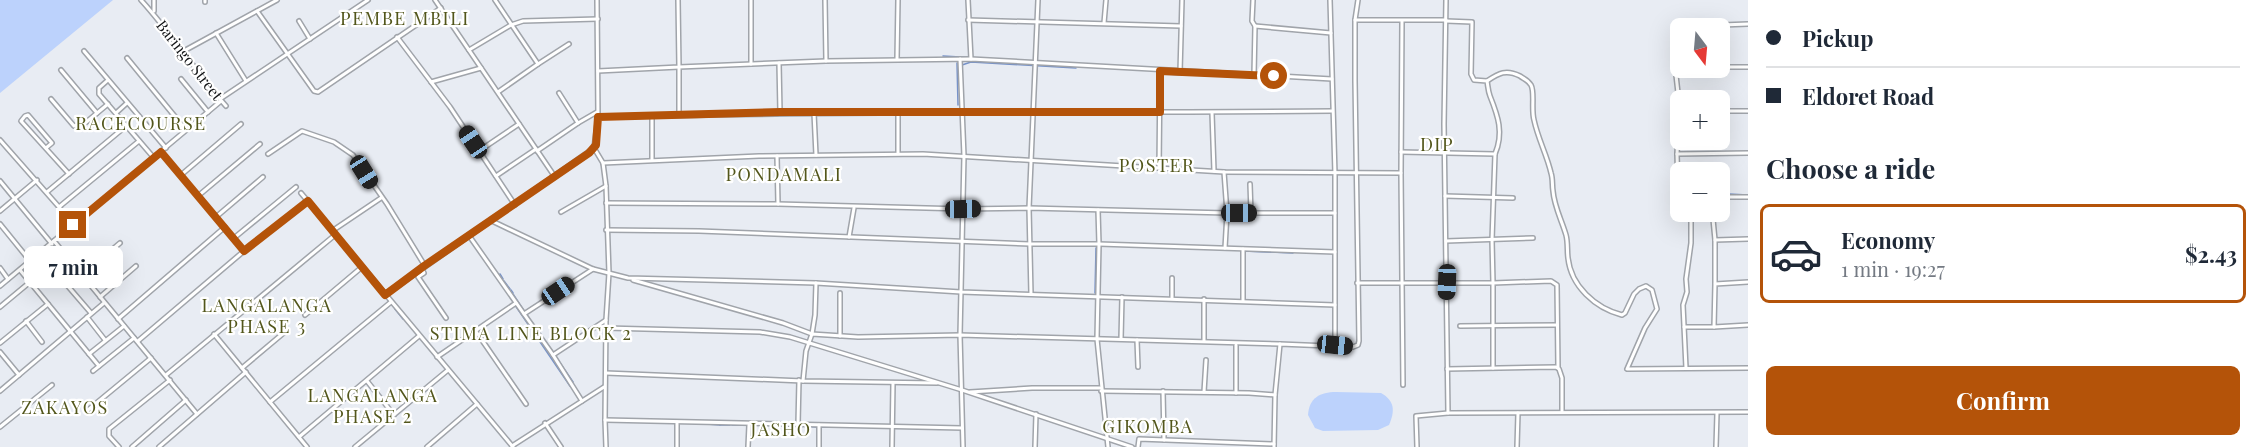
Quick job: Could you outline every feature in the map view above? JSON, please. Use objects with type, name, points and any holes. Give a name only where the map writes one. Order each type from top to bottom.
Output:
[{"type":"street","name":"Baringo Street","points":[[141,0],[154,13],[226,106]]},
{"type":"street","name":"Baringo Street","points":[[154,0],[154,13]]},
{"type":"street","points":[[182,52],[277,0]]},
{"type":"street","points":[[0,286],[220,100],[368,0]]},
{"type":"street","points":[[435,0],[555,177]]},
{"type":"street","points":[[495,0],[538,64]]},
{"type":"street","points":[[597,0],[598,117],[594,148],[603,163],[606,186],[609,273],[604,420],[606,447]]},
{"type":"street","points":[[678,0],[679,114]]},
{"type":"street","points":[[751,64],[752,0]]},
{"type":"street","points":[[825,0],[826,61]]},
{"type":"street","points":[[897,59],[898,0]]},
{"type":"street","points":[[968,0],[970,59]]},
{"type":"street","points":[[1031,294],[1029,208],[1038,0]]},
{"type":"street","points":[[1104,23],[1106,0]]},
{"type":"street","points":[[1180,72],[1182,0]]},
{"type":"street","points":[[1253,0],[1254,75]]},
{"type":"street","points":[[1330,0],[1335,174],[1335,345]]},
{"type":"street","points":[[492,221],[593,269],[783,323],[812,334],[840,336],[960,335],[1353,347],[1358,345],[1355,20],[1358,0]]},
{"type":"street","points":[[1446,0],[1445,196],[1448,413]]},
{"type":"street","points":[[257,11],[314,91],[318,92],[441,8]]},
{"type":"street","points":[[469,50],[511,25],[523,21],[598,19]]},
{"type":"street","points":[[968,20],[1181,26]]},
{"type":"street","points":[[1355,20],[1472,22],[1471,74],[1474,80],[1487,81],[1499,73],[1509,71],[1528,81],[1532,86],[1534,123],[1551,172],[1552,190],[1566,236],[1568,259],[1574,280],[1596,304],[1622,315],[1637,290],[1646,286],[1652,290],[1657,309],[1644,328],[1628,369],[1748,368]]},
{"type":"street","points":[[299,21],[310,39]]},
{"type":"street","points":[[1401,21],[1403,385]]},
{"type":"street","points":[[1730,25],[1748,24]]},
{"type":"street","points":[[1255,26],[1331,33]]},
{"type":"street","points":[[216,33],[246,81]]},
{"type":"street","points":[[397,37],[431,82],[515,205]]},
{"type":"street","points":[[498,92],[569,44]]},
{"type":"street","points":[[84,51],[166,148]]},
{"type":"street","points":[[127,58],[186,130]]},
{"type":"street","points":[[960,59],[964,156],[960,335],[963,447]]},
{"type":"street","points":[[597,71],[826,61],[970,59],[1160,71],[1332,78]]},
{"type":"street","points":[[779,63],[780,112]]},
{"type":"street","points":[[1730,67],[1748,67]]},
{"type":"street","points":[[431,82],[481,68]]},
{"type":"street","points":[[61,70],[97,113]]},
{"type":"street","points":[[1159,168],[1160,71]]},
{"type":"street","points":[[181,79],[208,112]]},
{"type":"street","points":[[108,80],[99,90],[108,104],[154,158]]},
{"type":"street","points":[[1487,81],[1488,92],[1500,129],[1495,154],[1493,197],[1494,368]]},
{"type":"street","points":[[559,93],[578,123]]},
{"type":"street","points":[[51,99],[74,126],[84,124],[108,104]]},
{"type":"street","points":[[116,113],[127,103]]},
{"type":"street","points":[[598,117],[780,112],[962,114],[1332,111]]},
{"type":"street","points":[[1730,111],[1748,111]]},
{"type":"street","points":[[496,176],[597,112]]},
{"type":"street","points":[[1212,112],[1214,171]]},
{"type":"street","points":[[814,113],[816,155]]},
{"type":"street","points":[[898,113],[898,154]]},
{"type":"street","points":[[46,148],[52,143],[28,115],[24,116],[21,121],[69,174]]},
{"type":"street","points":[[652,115],[652,160]]},
{"type":"street","points":[[181,175],[241,124]]},
{"type":"street","points":[[479,151],[519,124]]},
{"type":"street","points":[[47,192],[126,126]]},
{"type":"street","points":[[268,154],[302,131],[334,142],[353,155],[423,267],[424,273],[418,277],[446,318]]},
{"type":"street","points":[[0,140],[37,180],[73,225]]},
{"type":"street","points":[[59,207],[139,141]]},
{"type":"street","points":[[198,196],[260,144]]},
{"type":"street","points":[[385,295],[594,148]]},
{"type":"street","points":[[1677,150],[1677,162]]},
{"type":"street","points":[[161,152],[244,251]]},
{"type":"street","points":[[1401,152],[1495,154]]},
{"type":"street","points":[[1677,154],[1748,153]]},
{"type":"street","points":[[603,163],[898,154],[1224,172],[1401,173]]},
{"type":"street","points":[[777,156],[778,204]]},
{"type":"street","points":[[1224,172],[1227,213],[1225,249]]},
{"type":"street","points":[[216,217],[264,177]]},
{"type":"street","points":[[0,211],[37,180]]},
{"type":"street","points":[[0,181],[82,275],[197,414]]},
{"type":"street","points":[[1250,184],[1251,213]]},
{"type":"street","points":[[561,212],[606,186]]},
{"type":"street","points":[[234,238],[296,187]]},
{"type":"street","points":[[301,193],[513,446],[545,423],[605,387]]},
{"type":"street","points":[[1445,196],[1513,198]]},
{"type":"street","points":[[1730,197],[1748,197]]},
{"type":"street","points":[[332,231],[381,198]]},
{"type":"street","points":[[137,342],[244,251],[308,201]]},
{"type":"street","points":[[606,203],[1335,213]]},
{"type":"street","points":[[849,237],[854,208]]},
{"type":"street","points":[[1098,210],[1097,339],[1108,447]]},
{"type":"street","points":[[1686,368],[1683,306],[1687,292],[1691,222]]},
{"type":"street","points":[[1713,222],[1714,327]]},
{"type":"street","points":[[0,224],[30,261]]},
{"type":"street","points":[[118,319],[225,227]]},
{"type":"street","points":[[606,230],[1335,252]]},
{"type":"street","points":[[166,375],[335,235]]},
{"type":"street","points":[[470,236],[553,355],[582,401]]},
{"type":"street","points":[[1446,241],[1533,238]]},
{"type":"street","points":[[1715,240],[1748,239]]},
{"type":"street","points":[[82,275],[120,243]]},
{"type":"street","points":[[1243,249],[1243,301]]},
{"type":"street","points":[[100,297],[136,266]]},
{"type":"street","points":[[305,315],[362,267]]},
{"type":"street","points":[[0,268],[9,279]]},
{"type":"street","points":[[524,314],[593,269]]},
{"type":"street","points":[[20,270],[99,366]]},
{"type":"street","points":[[54,270],[91,313]]},
{"type":"street","points":[[628,278],[816,283],[961,292],[1335,305]]},
{"type":"street","points":[[1172,278],[1172,298]]},
{"type":"street","points":[[0,307],[30,282]]},
{"type":"street","points":[[1357,283],[1554,282],[1557,285],[1558,368],[1562,378],[1562,411]]},
{"type":"street","points":[[1715,284],[1748,282]]},
{"type":"street","points":[[798,424],[801,380],[815,315],[816,283]]},
{"type":"street","points":[[840,293],[840,336]]},
{"type":"street","points":[[1121,339],[1122,297]]},
{"type":"street","points":[[1204,299],[1204,341]]},
{"type":"street","points":[[270,402],[391,302]]},
{"type":"street","points":[[0,391],[105,303]]},
{"type":"street","points":[[437,357],[516,303]]},
{"type":"street","points":[[0,343],[48,304]]},
{"type":"street","points":[[87,317],[105,340]]},
{"type":"street","points":[[553,355],[606,320]]},
{"type":"street","points":[[26,321],[42,342]]},
{"type":"street","points":[[1460,326],[1557,325]]},
{"type":"street","points":[[1684,327],[1748,325]]},
{"type":"street","points":[[89,354],[124,326]]},
{"type":"street","points":[[606,328],[760,332],[808,342],[942,383],[1132,447]]},
{"type":"street","points":[[474,330],[526,404]]},
{"type":"street","points":[[242,368],[286,331]]},
{"type":"street","points":[[214,334],[307,447]]},
{"type":"street","points":[[299,437],[419,336]]},
{"type":"street","points":[[93,371],[134,338]]},
{"type":"street","points":[[1137,340],[1138,367]]},
{"type":"street","points":[[1137,447],[1139,439],[1274,446],[1275,395],[1280,344]]},
{"type":"street","points":[[1236,345],[1236,393]]},
{"type":"street","points":[[0,352],[20,375]]},
{"type":"street","points":[[88,410],[151,358]]},
{"type":"street","points":[[1204,392],[1206,360]]},
{"type":"street","points":[[1447,369],[1558,368]]},
{"type":"street","points":[[354,447],[448,370]]},
{"type":"street","points":[[159,447],[246,372]]},
{"type":"street","points":[[606,373],[942,383]]},
{"type":"street","points":[[118,447],[109,436],[109,429],[170,380]]},
{"type":"street","points":[[366,380],[394,415]]},
{"type":"street","points":[[892,447],[893,382]]},
{"type":"street","points":[[0,428],[52,385]]},
{"type":"street","points":[[968,392],[1032,388],[1275,395]]},
{"type":"street","points":[[1163,392],[1164,440]]},
{"type":"street","points":[[132,447],[186,400]]},
{"type":"street","points":[[427,447],[477,404]]},
{"type":"street","points":[[1417,447],[1416,416],[1448,413],[1562,411],[1748,412]]},
{"type":"street","points":[[1517,447],[1518,413]]},
{"type":"street","points":[[1716,447],[1717,413]]},
{"type":"street","points":[[1035,414],[1035,447]]},
{"type":"street","points":[[604,420],[962,428]]},
{"type":"street","points":[[677,421],[677,447]]},
{"type":"street","points":[[545,423],[561,447]]},
{"type":"street","points":[[748,447],[749,424]]},
{"type":"street","points":[[819,424],[819,447]]},
{"type":"shaded area","points":[[0,0],[113,0],[0,93]]},
{"type":"shaded area","points":[[1325,393],[1381,393],[1386,396],[1392,407],[1389,425],[1378,430],[1323,431],[1315,428],[1308,415],[1313,400]]},
{"type":"waterway","points":[[943,56],[977,58]]},
{"type":"waterway","points":[[994,59],[1046,62]]},
{"type":"waterway","points":[[962,72],[962,65],[971,62],[1076,68]]},
{"type":"waterway","points":[[957,63],[958,105]]},
{"type":"waterway","points":[[1165,74],[1184,75]]},
{"type":"waterway","points":[[1152,170],[1162,170]]},
{"type":"waterway","points":[[1730,194],[1748,195]]},
{"type":"waterway","points":[[1229,215],[1273,215]]},
{"type":"waterway","points":[[1095,293],[1096,248]]},
{"type":"waterway","points":[[1244,251],[1293,253]]},
{"type":"waterway","points":[[500,274],[503,279]]},
{"type":"waterway","points":[[504,281],[510,289]]},
{"type":"waterway","points":[[513,294],[524,311]]},
{"type":"waterway","points":[[965,294],[977,294]]},
{"type":"waterway","points":[[515,305],[570,386]]},
{"type":"waterway","points":[[395,309],[403,319]]},
{"type":"waterway","points":[[528,317],[552,351]]},
{"type":"waterway","points":[[1146,342],[1156,342]]},
{"type":"waterway","points":[[556,357],[573,382]]},
{"type":"waterway","points":[[693,423],[720,425]]},
{"type":"waterway","points":[[720,425],[730,425]]},
{"type":"waterway","points":[[732,425],[747,425]]},
{"type":"waterway","points":[[751,425],[764,425]]},
{"type":"waterway","points":[[766,425],[782,426]]},
{"type":"waterway","points":[[784,426],[798,426]]},
{"type":"waterway","points":[[801,426],[817,427]]},
{"type":"waterway","points":[[822,427],[839,427]]},
{"type":"district","name":"PEMBE MBILI","points":[[405,18]]},
{"type":"district","name":"RACECOURSE","points":[[141,123]]},
{"type":"district","name":"DIP","points":[[1437,144]]},
{"type":"district","name":"POSTER","points":[[1157,165]]},
{"type":"district","name":"PONDAMALI","points":[[784,174]]},
{"type":"district","name":"LANGALANGA PHASE 3","points":[[267,315]]},
{"type":"district","name":"STIMA LINE BLOCK 2","points":[[531,333]]},
{"type":"district","name":"LANGALANGA PHASE 2","points":[[373,405]]},
{"type":"district","name":"ZAKAYOS","points":[[65,407]]},
{"type":"district","name":"GIKOMBA","points":[[1148,426]]},
{"type":"district","name":"JASHO","points":[[781,429]]},
{"type":"route","points":[[73,225],[161,152],[244,251],[308,201],[385,295],[589,153],[596,145],[598,117],[780,112],[948,112],[962,114],[1160,112],[1160,71],[1274,76]]}]
